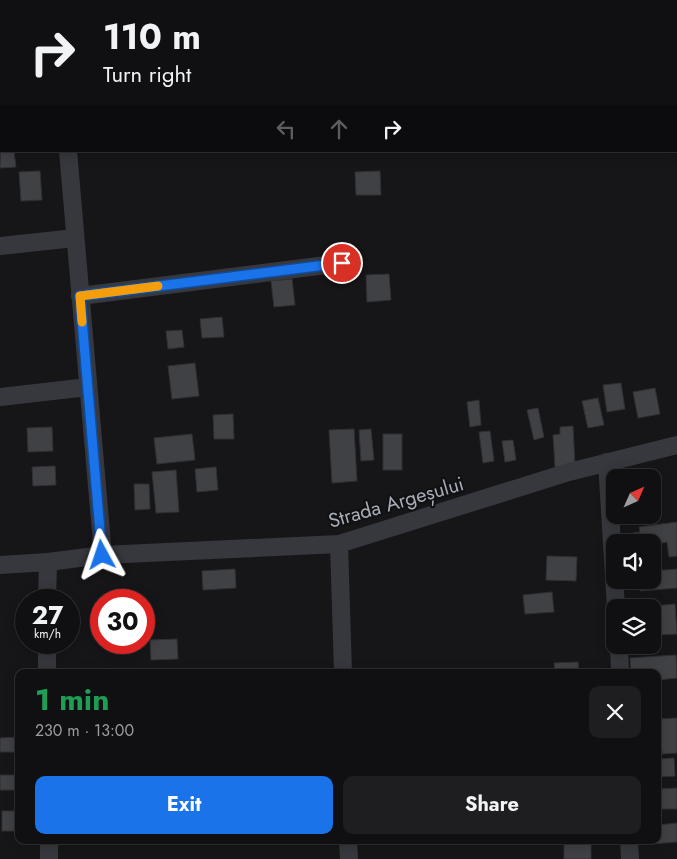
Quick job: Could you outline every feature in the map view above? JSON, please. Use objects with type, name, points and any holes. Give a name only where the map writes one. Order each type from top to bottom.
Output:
[{"type":"street","points":[[68,152],[102,555]]},
{"type":"street","points":[[0,246],[75,238]]},
{"type":"street","points":[[80,296],[342,263]]},
{"type":"street","points":[[0,396],[88,387]]},
{"type":"street","name":"Strada Argeșului","points":[[0,564],[48,562],[102,555],[339,544],[607,462],[677,445]]},
{"type":"street","points":[[607,462],[615,599]]},
{"type":"street","points":[[339,544],[343,669]]},
{"type":"street","points":[[47,589],[48,562]]},
{"type":"street","points":[[47,654],[47,669]]},
{"type":"street","points":[[619,654],[620,669]]},
{"type":"street","points":[[49,844],[49,859]]},
{"type":"street","points":[[348,844],[349,859]]},
{"type":"street","points":[[629,844],[630,859]]},
{"type":"building","points":[[0,152],[14,152],[16,167],[0,168]]},
{"type":"building","points":[[40,171],[42,200],[21,201],[19,172]]},
{"type":"building","points":[[380,171],[381,195],[356,195],[355,172]]},
{"type":"building","points":[[389,274],[391,300],[367,302],[366,275]]},
{"type":"building","points":[[292,279],[295,305],[274,307],[271,281]]},
{"type":"building","points":[[222,317],[224,337],[202,338],[200,319]]},
{"type":"building","points":[[182,330],[184,347],[168,349],[166,331]]},
{"type":"building","points":[[195,363],[199,396],[172,399],[168,366]]},
{"type":"building","points":[[621,383],[625,409],[607,412],[603,385]]},
{"type":"building","points":[[655,388],[660,414],[638,418],[633,392]]},
{"type":"building","points":[[598,398],[604,425],[588,428],[582,401]]},
{"type":"building","points":[[479,400],[481,425],[470,427],[467,402]]},
{"type":"building","points":[[538,408],[544,437],[534,440],[527,410]]},
{"type":"building","points":[[233,414],[234,439],[214,439],[213,415]]},
{"type":"building","points":[[573,426],[575,466],[555,467],[553,435],[560,434],[560,427]]},
{"type":"building","points":[[52,427],[53,451],[28,452],[27,428]]},
{"type":"building","points":[[354,429],[357,481],[332,483],[329,430]]},
{"type":"building","points":[[371,429],[374,460],[361,461],[359,430]]},
{"type":"building","points":[[490,431],[494,461],[483,463],[479,432]]},
{"type":"building","points":[[192,434],[195,460],[157,464],[154,438]]},
{"type":"building","points":[[383,434],[402,434],[402,470],[383,470]]},
{"type":"building","points":[[513,440],[516,460],[505,462],[502,441]]},
{"type":"building","points":[[55,466],[56,485],[33,486],[32,467]]},
{"type":"building","points":[[216,467],[218,490],[197,492],[195,469]]},
{"type":"building","points":[[176,470],[179,512],[156,513],[152,472]]},
{"type":"building","points":[[134,484],[149,484],[150,509],[135,510]]},
{"type":"building","points":[[677,522],[677,556],[669,557],[667,542],[661,543],[661,534],[633,534],[640,532],[639,527]]},
{"type":"building","points":[[547,556],[577,557],[576,581],[546,580]]},
{"type":"building","points":[[235,569],[236,588],[203,590],[202,571]]},
{"type":"building","points":[[677,569],[677,588],[640,591],[640,589],[661,589],[661,570]]},
{"type":"building","points":[[552,592],[554,612],[525,614],[523,595]]},
{"type":"building","points":[[675,604],[677,634],[661,635],[661,605]]},
{"type":"building","points":[[177,639],[178,659],[151,660],[151,654],[155,654],[155,640]]},
{"type":"building","points":[[676,655],[677,678],[661,680],[661,669],[631,669],[630,658]]},
{"type":"building","points":[[578,662],[579,669],[555,669],[554,663]]},
{"type":"building","points":[[677,718],[677,753],[662,754],[661,719]]},
{"type":"building","points":[[15,737],[15,752],[0,752],[0,738]]},
{"type":"building","points":[[674,758],[675,776],[661,777],[661,759]]},
{"type":"building","points":[[0,775],[15,775],[15,790],[0,790]]},
{"type":"building","points":[[677,788],[677,809],[661,809],[661,789]]},
{"type":"building","points":[[2,811],[15,811],[15,831],[2,831]]},
{"type":"building","points":[[677,823],[677,842],[661,843],[661,825]]},
{"type":"building","points":[[564,844],[591,844],[591,859],[564,859]]},
{"type":"slow traffic","points":[[82,322],[80,296],[158,286]]},
{"type":"route","points":[[102,555],[80,296],[342,263]]}]
